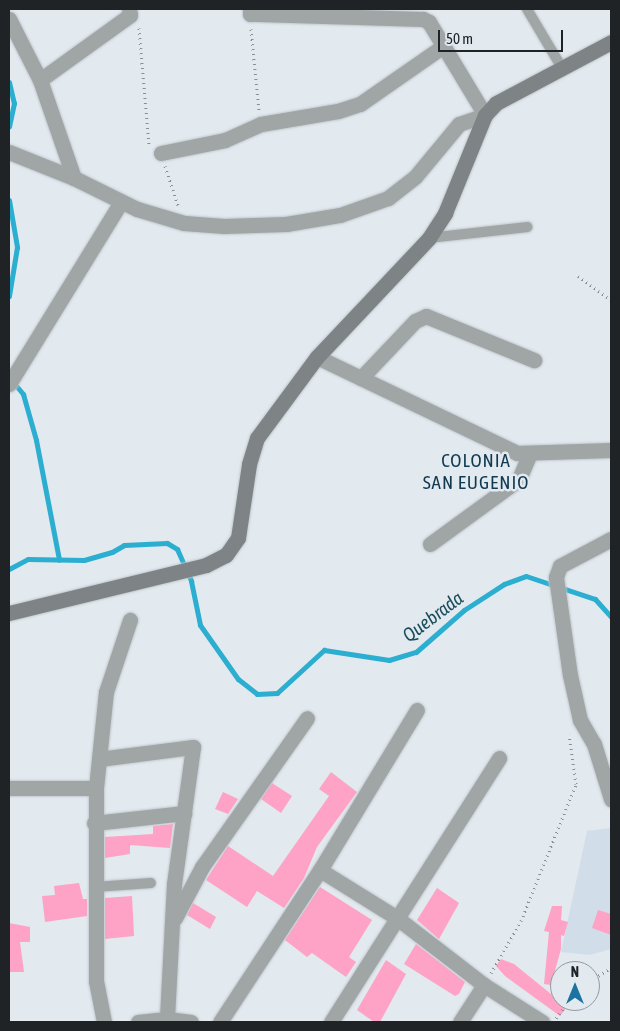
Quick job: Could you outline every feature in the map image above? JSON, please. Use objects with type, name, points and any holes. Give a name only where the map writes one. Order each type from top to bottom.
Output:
[{"type":"street","points":[[250,11],[423,19],[428,22],[485,115]]},
{"type":"street","points":[[40,80],[130,12]]},
{"type":"street","points":[[9,19],[40,80],[74,178]]},
{"type":"street","points":[[9,613],[206,565],[218,560],[233,548],[257,438],[316,357],[429,238],[445,213],[485,115],[496,103],[611,42]]},
{"type":"street","points":[[161,153],[225,140],[261,124],[338,111],[360,104],[442,47]]},
{"type":"street","points":[[14,154],[74,178],[120,202],[184,223],[224,226],[304,223],[372,206],[415,177],[459,124],[485,115]]},
{"type":"street","points":[[13,378],[120,202]]},
{"type":"street","points":[[361,378],[416,321],[426,316],[534,360]]},
{"type":"street","points":[[316,357],[517,453],[611,450]]},
{"type":"street","points":[[430,544],[518,479],[530,453]]},
{"type":"street","points":[[611,539],[560,566],[556,577],[580,720],[594,744],[611,799]]},
{"type":"street","points":[[104,1022],[96,981],[94,823],[96,788],[106,692],[130,620]]},
{"type":"street","points":[[220,1022],[320,870],[417,710]]},
{"type":"street","points":[[172,924],[202,868],[307,718]]},
{"type":"street","points":[[98,758],[193,747],[172,924],[167,1018]]},
{"type":"street","points":[[331,1022],[499,758]]},
{"type":"street","points":[[9,788],[96,788]]},
{"type":"street","points":[[94,823],[184,813]]},
{"type":"street","points":[[320,870],[397,918],[484,985],[542,1022]]},
{"type":"street","points":[[460,1022],[484,985]]},
{"type":"street","points":[[138,1022],[167,1018],[191,1022]]},
{"type":"lane","points":[[527,9],[562,68]]},
{"type":"lane","points":[[429,238],[527,227]]},
{"type":"lane","points":[[95,887],[151,883]]},
{"type":"path","points":[[250,11],[261,124]]},
{"type":"path","points":[[130,12],[139,28],[148,143],[161,153],[184,223]]},
{"type":"path","points":[[578,276],[611,300]]},
{"type":"path","points":[[484,985],[521,921],[576,784],[569,724]]},
{"type":"path","points":[[600,975],[611,968]]},
{"type":"path","points":[[553,1022],[562,1011]]},
{"type":"shaded area","points":[[611,828],[611,949],[590,955],[561,952],[587,831]]},
{"type":"building","points":[[331,772],[357,792],[317,847],[304,878],[284,908],[257,891],[247,907],[206,880],[228,846],[273,876],[329,796],[319,789]]},
{"type":"building","points":[[272,783],[292,796],[281,813],[261,799]]},
{"type":"building","points":[[223,792],[238,799],[228,814],[215,809]]},
{"type":"building","points":[[173,824],[170,848],[130,845],[130,854],[105,858],[105,837],[153,834],[153,826]]},
{"type":"building","points":[[79,883],[83,899],[87,899],[87,916],[45,922],[42,896],[55,895],[54,886]]},
{"type":"building","points":[[320,887],[372,920],[349,957],[356,962],[346,977],[312,953],[307,957],[285,940]]},
{"type":"building","points":[[437,888],[459,903],[439,939],[417,920]]},
{"type":"building","points":[[132,896],[134,936],[105,939],[105,898]]},
{"type":"building","points":[[193,903],[216,917],[210,929],[187,915]]},
{"type":"building","points":[[552,906],[562,906],[561,920],[568,922],[564,936],[561,935],[561,949],[558,961],[550,961],[550,985],[544,984],[549,932],[544,931]]},
{"type":"building","points":[[598,910],[611,914],[611,935],[592,928]]},
{"type":"building","points":[[9,923],[30,927],[30,942],[20,942],[24,972],[9,972]]},
{"type":"building","points":[[416,944],[465,982],[459,994],[455,996],[404,964]]},
{"type":"building","points":[[501,959],[514,964],[550,993],[550,1009],[505,976],[496,966]]},
{"type":"building","points":[[386,960],[406,974],[380,1022],[374,1022],[357,1010]]},
{"type":"building","points":[[553,1011],[564,1011],[560,1016]]},
{"type":"waterway","points":[[9,82],[14,103],[9,126]]},
{"type":"waterway","points":[[9,200],[17,247],[9,296]]},
{"type":"waterway","points":[[13,382],[23,394],[36,440],[59,560]]},
{"type":"waterway","name":"Quebrada","points":[[9,569],[28,559],[84,560],[112,552],[124,545],[167,543],[177,549],[191,581],[200,625],[238,679],[257,694],[277,693],[324,650],[389,660],[416,652],[464,610],[504,584],[526,576],[595,599],[611,617]]},
{"type":"district","name":"COLONIA SAN EUGENIO","points":[[476,472]]}]
